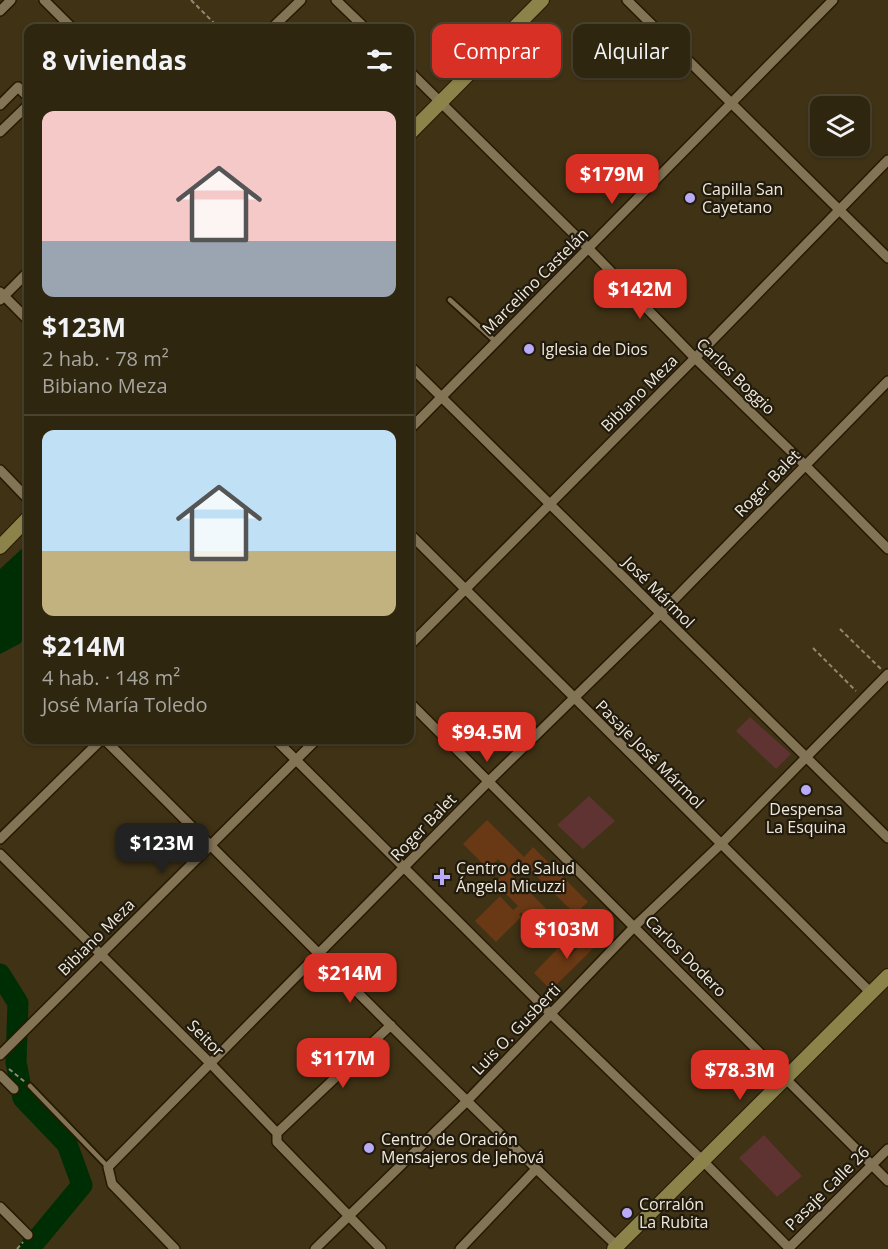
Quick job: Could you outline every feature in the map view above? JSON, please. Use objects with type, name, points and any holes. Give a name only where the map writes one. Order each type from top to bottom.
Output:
[{"type":"main road","points":[[414,129],[542,0]]},
{"type":"main road","points":[[0,547],[24,522]]},
{"type":"main road","points":[[615,1248],[784,1077],[888,976]]},
{"type":"street","points":[[0,11],[11,0]]},
{"type":"street","points":[[44,0],[68,24]]},
{"type":"street","points":[[276,24],[301,0]]},
{"type":"street","points":[[336,0],[361,24]]},
{"type":"street","points":[[627,0],[888,258]]},
{"type":"street","name":"Marcelino Castelán","points":[[414,425],[558,276],[833,0]]},
{"type":"street","name":"Carlos Boggio","points":[[414,76],[888,549]]},
{"type":"street","points":[[0,105],[18,87],[24,93]]},
{"type":"street","points":[[0,132],[24,109]]},
{"type":"street","name":"Bibiano Meza","points":[[414,641],[888,160]]},
{"type":"street","points":[[24,276],[1,296],[24,316]]},
{"type":"street","name":"José Mármol","points":[[414,370],[888,838]]},
{"type":"street","name":"Roger Balet","points":[[108,1167],[209,1062],[488,782],[660,614],[888,381]]},
{"type":"street","points":[[0,470],[24,495]]},
{"type":"street","name":"Pasaje José Mármol","points":[[414,538],[871,993]]},
{"type":"street","name":"Luis O. Gusberti","points":[[315,1249],[467,1101],[635,927],[806,759],[887,675]]},
{"type":"street","name":"Carlos Dodero","points":[[414,707],[888,1181]]},
{"type":"street","points":[[0,839],[99,744]]},
{"type":"street","points":[[107,744],[615,1248]]},
{"type":"street","points":[[280,744],[551,1014],[703,1161],[789,1249]]},
{"type":"street","name":"Bibiano Meza","points":[[3,1052],[312,744]]},
{"type":"street","name":"Seitor","points":[[0,854],[209,1062],[277,1133],[277,1142],[381,1249]]},
{"type":"street","points":[[277,1133],[391,1025]]},
{"type":"street","points":[[0,1075],[14,1089]]},
{"type":"street","name":"Pasaje Calle 26","points":[[789,1249],[888,1149]]},
{"type":"street","points":[[108,1167],[112,1184],[175,1249]]},
{"type":"street","points":[[460,1249],[536,1169]]},
{"type":"street","points":[[0,1207],[28,1235]]},
{"type":"lane","points":[[450,300],[496,342]]},
{"type":"lane","points":[[30,1086],[108,1167]]},
{"type":"path","points":[[191,0],[215,24]]},
{"type":"path","points":[[840,629],[887,675]]},
{"type":"path","points":[[813,648],[865,699]]},
{"type":"path","points":[[11,1069],[24,1081]]},
{"type":"shaded area","points":[[24,547],[24,635],[21,643],[0,654],[0,569]]},
{"type":"shaded area","points":[[750,717],[791,754],[776,769],[736,731]]},
{"type":"shaded area","points":[[589,796],[615,821],[583,849],[557,825]]},
{"type":"shaded area","points":[[764,1135],[802,1176],[777,1197],[739,1158]]},
{"type":"building","points":[[487,820],[524,857],[533,847],[588,902],[575,914],[518,858],[508,869],[498,859],[488,869],[463,844]]},
{"type":"building","points":[[507,870],[565,927],[551,942],[521,912],[519,915],[521,917],[496,942],[475,921],[500,896],[513,910],[518,906],[495,883]]},
{"type":"building","points":[[600,926],[608,934],[551,990],[534,973],[559,947],[569,957]]},
{"type":"waterway","points":[[0,974],[18,1003],[16,1062],[23,1098],[67,1144],[82,1185],[29,1249]]},
{"type":"place","name":"Capilla San Cayetano","points":[[690,198]]},
{"type":"place","name":"Iglesia de Dios","points":[[529,349]]},
{"type":"place","name":"Despensa La Esquina","points":[[806,790]]},
{"type":"place","name":"Centro de Salud Ángela Micuzzi","points":[[442,877]]},
{"type":"place","name":"Centro de Oración Mensajeros de Jehová","points":[[369,1148]]},
{"type":"place","name":"Corralón La Rubita","points":[[627,1213]]}]
